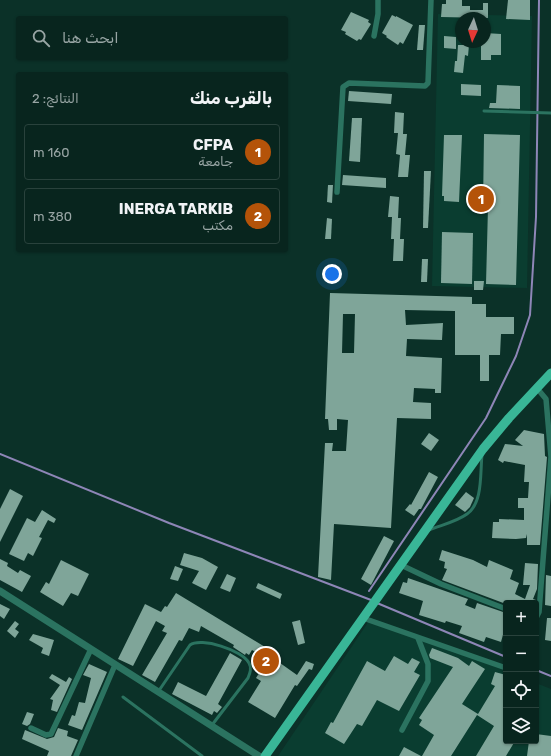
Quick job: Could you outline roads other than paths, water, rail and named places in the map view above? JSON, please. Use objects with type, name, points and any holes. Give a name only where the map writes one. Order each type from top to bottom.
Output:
[{"type":"main road","points":[[265,756],[483,449],[551,373]]},
{"type":"street","points":[[374,36],[378,0]]},
{"type":"street","points":[[337,192],[343,87],[350,83],[426,86],[428,83],[431,0]]},
{"type":"street","points":[[536,388],[546,399],[551,456],[539,612]]},
{"type":"street","points":[[401,565],[442,584],[503,608]]},
{"type":"street","points":[[0,591],[259,756]]},
{"type":"street","points":[[364,616],[418,638],[503,667]]},
{"type":"street","points":[[402,730],[428,681],[428,664],[418,638]]},
{"type":"street","points":[[31,728],[46,735],[51,734],[91,649]]},
{"type":"street","points":[[76,756],[115,665]]},
{"type":"lane","points":[[484,111],[551,113]]},
{"type":"lane","points":[[425,531],[466,515],[473,509],[478,498],[483,449]]},
{"type":"lane","points":[[158,692],[190,645],[194,642],[202,642],[230,649],[242,655],[249,663],[251,669],[248,678],[211,726]]},
{"type":"lane","points":[[123,698],[202,756]]},
{"type":"waterway","points":[[369,591],[486,418],[516,356],[530,315],[536,217],[539,0]]},
{"type":"waterway","points":[[0,454],[169,523],[371,600]]},
{"type":"waterway","points":[[377,603],[503,656]]},
{"type":"waterway","points":[[539,671],[551,676]]},
{"type":"place","name":"CFPA","points":[[481,199]]},
{"type":"place","name":"INERGA TARKIB","points":[[266,661]]}]
